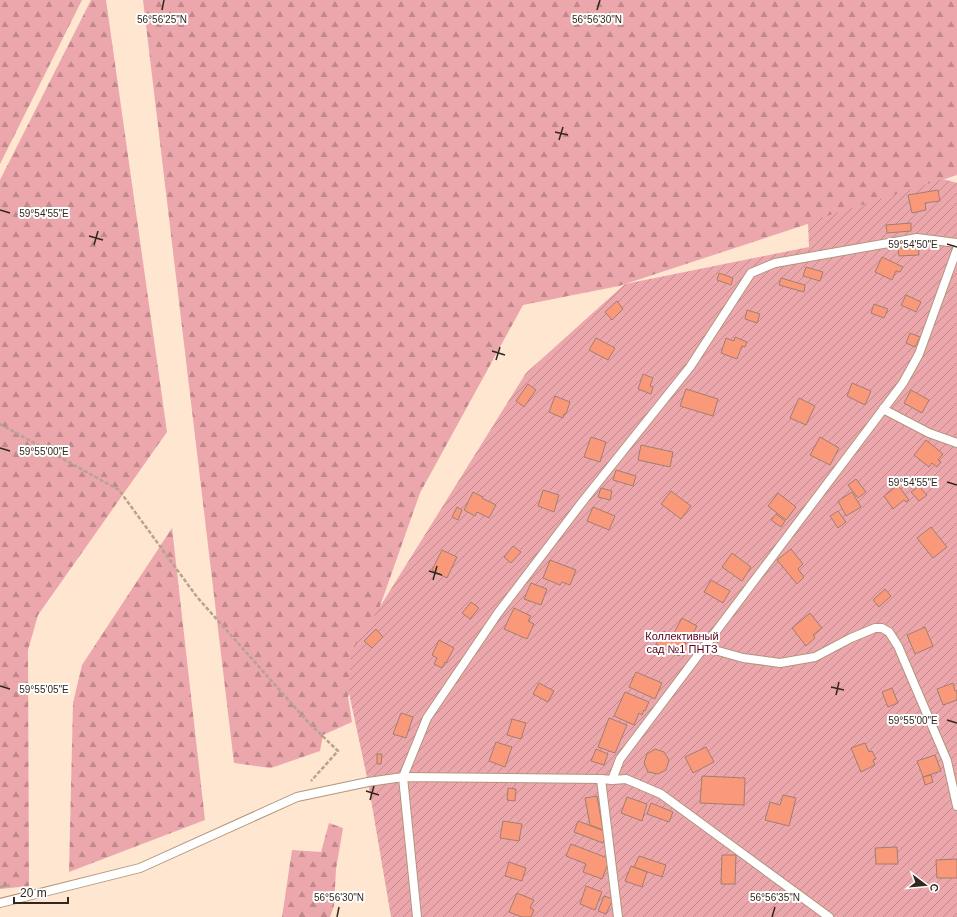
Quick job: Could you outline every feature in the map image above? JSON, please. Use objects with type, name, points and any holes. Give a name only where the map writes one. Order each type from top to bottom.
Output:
[{"type":"lane","points":[[417,917],[403,777],[428,718],[498,613],[583,500],[690,367],[751,273],[775,263],[917,238],[957,243]]},
{"type":"lane","points":[[612,780],[620,758],[903,383],[919,354],[957,249]]},
{"type":"lane","points":[[883,409],[929,434],[957,443]]},
{"type":"lane","points":[[704,647],[743,658],[780,663],[815,657],[874,628],[882,628],[889,632],[898,646],[947,761],[957,806]]},
{"type":"lane","points":[[0,903],[140,868],[297,797],[368,782],[403,777],[626,779],[662,794],[829,917]]},
{"type":"lane","points":[[601,779],[618,917]]},
{"type":"path","points":[[0,424],[120,490],[197,597],[308,722],[338,751],[297,797]]},
{"type":"path","points":[[0,887],[16,884]]},
{"type":"green space","points":[[0,0],[82,0],[0,164]]},
{"type":"green space","points":[[91,0],[106,0],[167,432],[38,615],[28,650],[29,886],[0,889],[0,180]]},
{"type":"green space","points":[[143,0],[957,0],[957,175],[619,286],[523,305],[420,493],[348,697],[352,722],[323,735],[320,751],[271,768],[234,763]]},
{"type":"green space","name":"Коллективный сад №1 ПНТЗ","points":[[943,179],[957,183],[957,917],[391,917],[368,782],[349,693],[351,653],[526,373],[625,284],[809,247],[808,222]]},
{"type":"green space","points":[[172,528],[205,820],[69,872],[73,703],[82,665]]},
{"type":"green space","points":[[329,823],[343,828],[336,869],[334,906],[330,917],[282,917],[292,850],[321,852]]},
{"type":"building","points":[[938,190],[940,201],[925,203],[926,210],[912,213],[908,195]]},
{"type":"building","points":[[911,223],[911,231],[887,233],[886,225]]},
{"type":"building","points":[[918,247],[919,255],[899,256],[898,248]]},
{"type":"building","points":[[882,257],[903,267],[900,272],[896,271],[892,280],[875,272]]},
{"type":"building","points":[[806,267],[823,272],[820,281],[803,276]]},
{"type":"building","points":[[719,273],[733,278],[731,285],[717,280]]},
{"type":"building","points":[[781,278],[805,285],[804,292],[779,285]]},
{"type":"building","points":[[906,295],[921,302],[916,312],[901,305]]},
{"type":"building","points":[[617,301],[623,309],[612,320],[605,312]]},
{"type":"building","points":[[874,304],[888,309],[884,318],[871,313]]},
{"type":"building","points":[[747,310],[760,314],[757,323],[745,319]]},
{"type":"building","points":[[910,333],[920,337],[915,347],[906,343]]},
{"type":"building","points":[[735,337],[747,342],[745,347],[742,346],[737,359],[721,353],[726,338],[734,341]]},
{"type":"building","points":[[596,338],[615,348],[608,360],[589,350]]},
{"type":"building","points":[[643,374],[653,378],[650,386],[653,387],[651,394],[638,389]]},
{"type":"building","points":[[852,383],[871,391],[865,405],[847,396]]},
{"type":"building","points":[[528,384],[536,390],[524,407],[516,401]]},
{"type":"building","points":[[686,389],[718,399],[713,416],[680,406]]},
{"type":"building","points":[[911,390],[929,400],[922,413],[904,403]]},
{"type":"building","points":[[555,396],[570,402],[563,418],[549,412]]},
{"type":"building","points":[[799,398],[815,406],[806,425],[790,418]]},
{"type":"building","points":[[591,437],[606,442],[600,462],[584,457]]},
{"type":"building","points":[[820,437],[839,448],[830,465],[810,455]]},
{"type":"building","points":[[926,440],[943,454],[938,460],[941,462],[937,467],[932,463],[929,467],[914,455]]},
{"type":"building","points":[[641,445],[673,452],[670,467],[638,460]]},
{"type":"building","points":[[616,470],[636,476],[633,486],[613,480]]},
{"type":"building","points":[[856,479],[866,492],[858,498],[848,485]]},
{"type":"building","points":[[898,485],[909,500],[906,502],[904,500],[893,509],[884,496]]},
{"type":"building","points":[[919,486],[927,495],[919,501],[911,492]]},
{"type":"building","points":[[601,488],[612,491],[610,500],[598,497]]},
{"type":"building","points":[[543,490],[559,495],[554,512],[538,506]]},
{"type":"building","points":[[671,491],[691,506],[681,519],[661,504]]},
{"type":"building","points":[[473,492],[496,505],[489,518],[477,512],[475,516],[464,510]]},
{"type":"building","points":[[852,492],[861,507],[846,516],[838,501]]},
{"type":"building","points":[[778,493],[796,507],[786,520],[768,506]]},
{"type":"building","points":[[457,507],[462,510],[458,520],[452,517]]},
{"type":"building","points":[[593,507],[615,516],[609,530],[587,521]]},
{"type":"building","points":[[838,511],[846,522],[838,528],[830,516]]},
{"type":"building","points":[[776,514],[785,521],[781,527],[771,520]]},
{"type":"building","points":[[931,527],[947,547],[933,558],[917,538]]},
{"type":"building","points":[[513,546],[521,552],[511,563],[504,557]]},
{"type":"building","points":[[791,549],[803,564],[798,569],[804,577],[797,584],[777,560]]},
{"type":"building","points":[[442,550],[457,557],[447,578],[432,570]]},
{"type":"building","points":[[732,553],[751,567],[742,581],[722,567]]},
{"type":"building","points":[[550,560],[576,570],[570,585],[562,582],[560,585],[543,578]]},
{"type":"building","points":[[711,580],[730,591],[723,603],[704,592]]},
{"type":"building","points":[[531,583],[547,589],[541,605],[524,599]]},
{"type":"building","points":[[885,589],[891,596],[879,607],[873,600]]},
{"type":"building","points":[[471,602],[479,608],[470,619],[462,613]]},
{"type":"building","points":[[514,608],[531,616],[528,621],[534,624],[527,639],[504,629]]},
{"type":"building","points":[[810,613],[822,628],[813,635],[815,638],[806,646],[792,628]]},
{"type":"building","points":[[682,618],[697,626],[689,641],[674,633]]},
{"type":"building","points":[[925,627],[933,646],[915,654],[907,635]]},
{"type":"building","points":[[376,629],[383,637],[372,648],[364,641]]},
{"type":"building","points":[[664,631],[686,643],[679,656],[656,644]]},
{"type":"building","points":[[439,640],[454,648],[442,668],[434,664],[437,658],[432,655]]},
{"type":"building","points":[[636,672],[662,683],[655,699],[629,687]]},
{"type":"building","points":[[539,683],[554,691],[548,702],[533,694]]},
{"type":"building","points":[[953,683],[955,691],[957,690],[957,700],[943,705],[937,689]]},
{"type":"building","points":[[892,688],[898,703],[888,707],[882,692]]},
{"type":"building","points":[[625,692],[649,702],[642,715],[639,713],[634,725],[614,716]]},
{"type":"building","points":[[401,713],[413,717],[406,738],[393,734]]},
{"type":"building","points":[[609,718],[627,725],[615,753],[598,747]]},
{"type":"building","points":[[512,719],[526,723],[521,739],[507,735]]},
{"type":"building","points":[[496,742],[512,747],[505,767],[489,761]]},
{"type":"building","points":[[865,743],[869,752],[872,751],[876,759],[873,760],[875,765],[861,772],[851,748]]},
{"type":"building","points":[[706,747],[714,762],[693,773],[685,757]]},
{"type":"building","points":[[596,749],[608,754],[604,765],[591,761]]},
{"type":"building","points":[[655,749],[664,752],[669,760],[666,770],[658,774],[648,772],[644,763],[647,754]]},
{"type":"building","points":[[377,754],[382,754],[381,764],[377,764]]},
{"type":"building","points":[[935,755],[941,771],[923,777],[917,761]]},
{"type":"building","points":[[931,775],[933,782],[925,785],[923,777]]},
{"type":"building","points":[[702,776],[745,778],[744,805],[700,803]]},
{"type":"building","points":[[508,788],[516,789],[515,801],[507,800]]},
{"type":"building","points":[[783,795],[796,798],[789,826],[765,820],[770,802],[780,805]]},
{"type":"building","points":[[597,796],[603,830],[590,825],[585,798]]},
{"type":"building","points":[[627,797],[647,804],[642,821],[621,813]]},
{"type":"building","points":[[651,803],[673,812],[669,822],[647,814]]},
{"type":"building","points":[[503,821],[522,824],[519,841],[500,838]]},
{"type":"building","points":[[578,821],[607,832],[603,843],[574,832]]},
{"type":"building","points":[[571,844],[610,859],[602,879],[583,872],[586,864],[566,856]]},
{"type":"building","points":[[897,847],[898,864],[876,864],[875,848]]},
{"type":"building","points":[[722,855],[736,855],[735,884],[721,884]]},
{"type":"building","points":[[639,856],[666,865],[662,877],[634,867]]},
{"type":"building","points":[[957,859],[957,878],[937,878],[936,860]]},
{"type":"building","points":[[509,862],[526,868],[522,881],[505,876]]},
{"type":"building","points":[[631,866],[647,872],[642,887],[625,881]]},
{"type":"building","points":[[586,886],[602,892],[595,910],[580,904]]},
{"type":"building","points":[[517,893],[534,900],[530,908],[534,910],[531,917],[522,917],[509,912]]},
{"type":"building","points":[[604,896],[613,899],[606,914],[598,911]]}]
